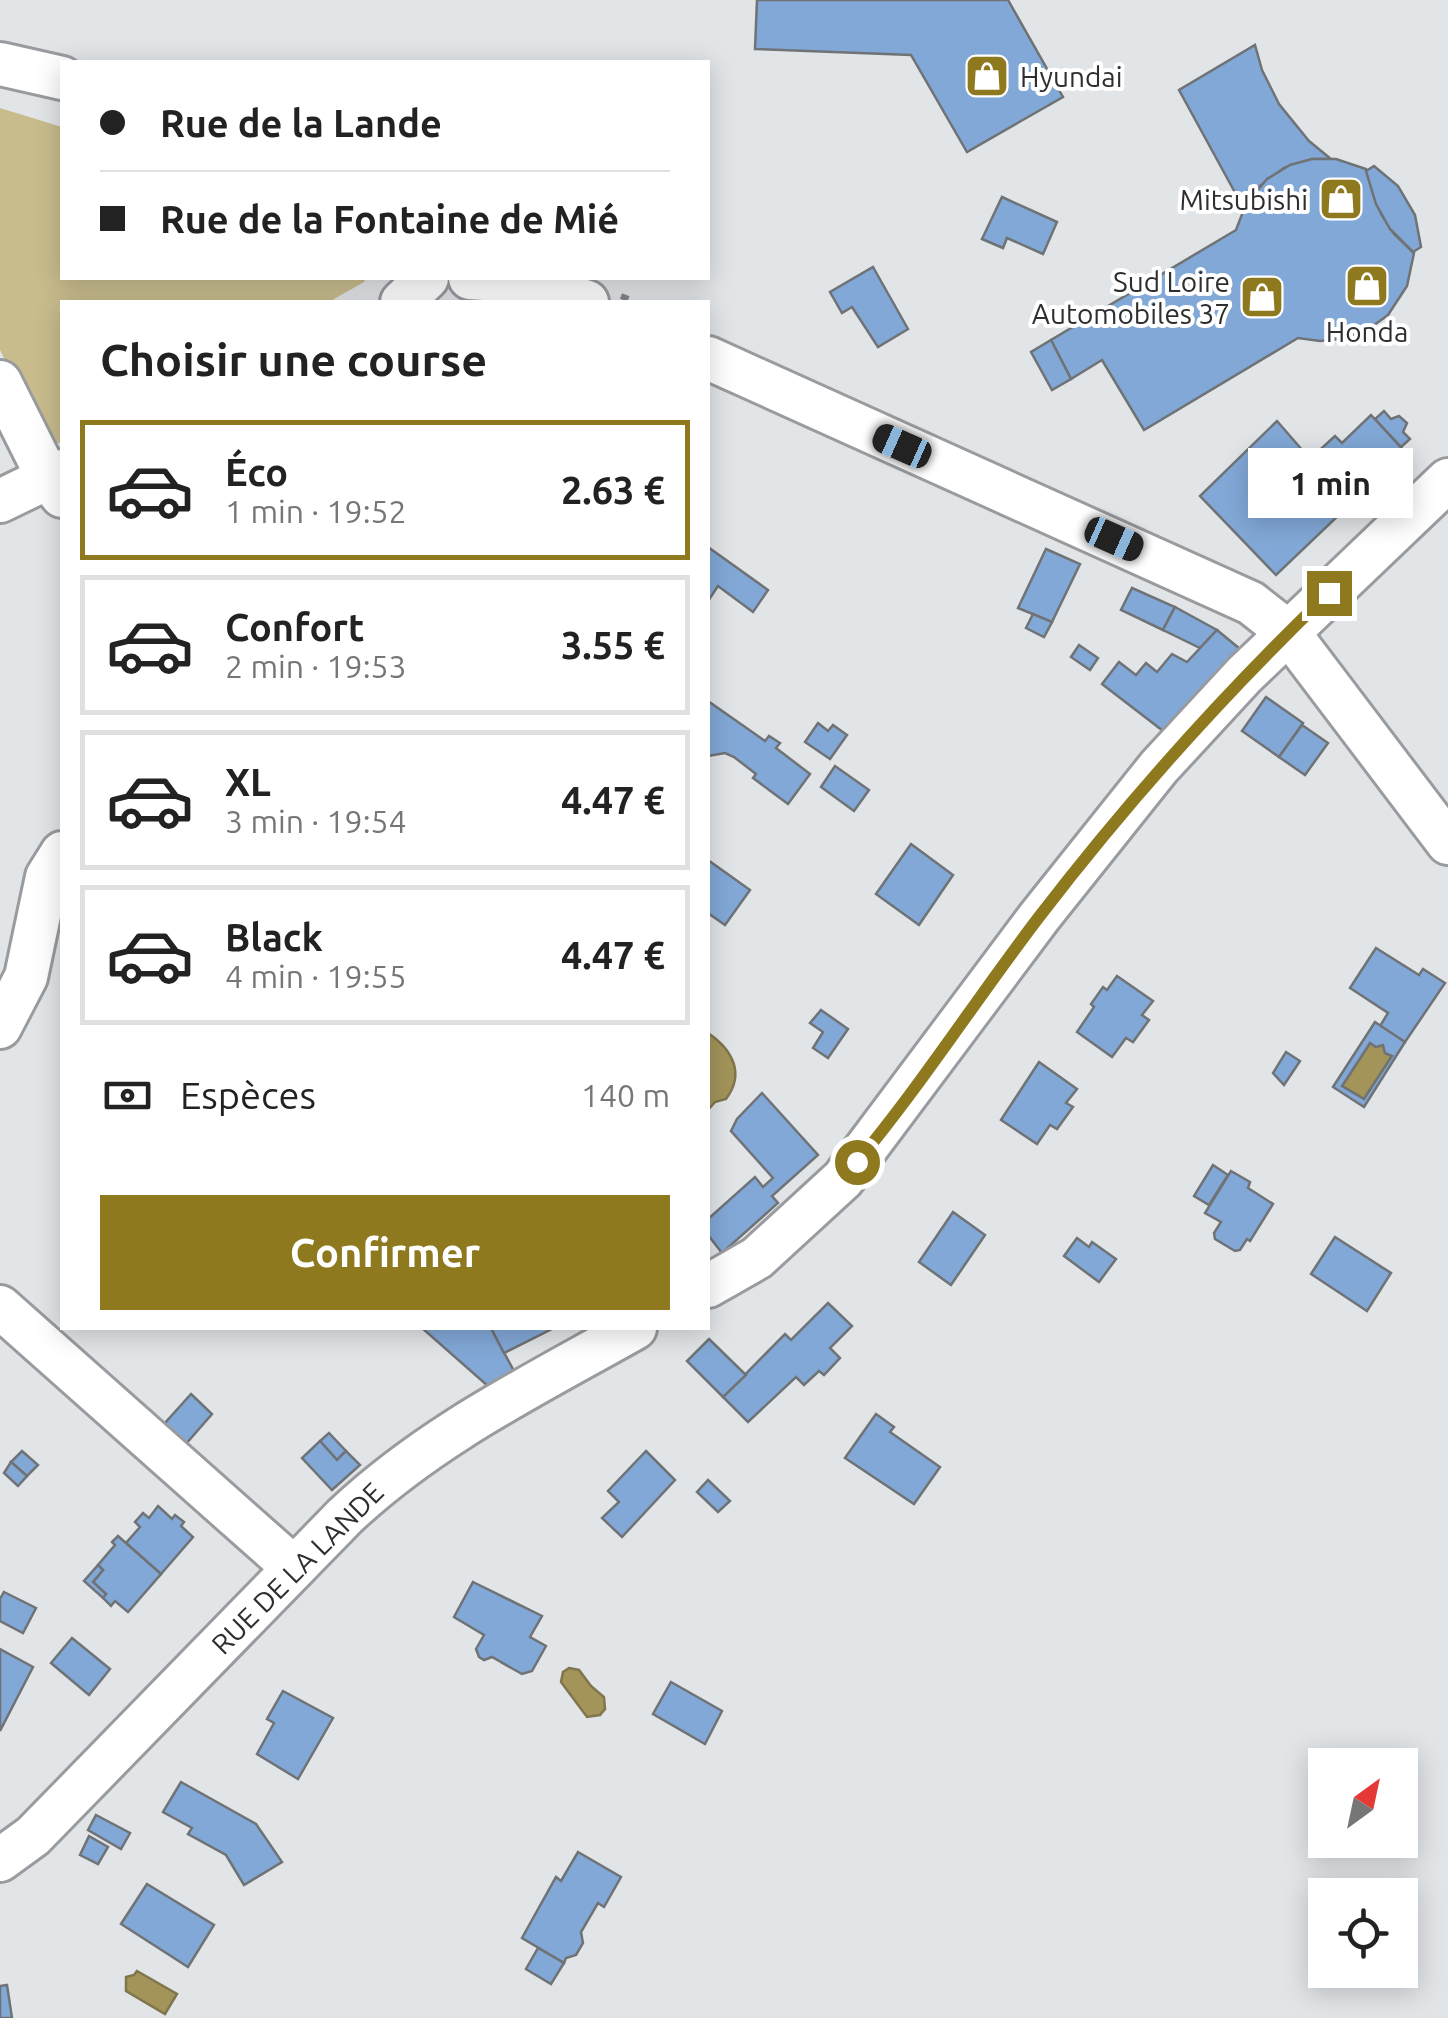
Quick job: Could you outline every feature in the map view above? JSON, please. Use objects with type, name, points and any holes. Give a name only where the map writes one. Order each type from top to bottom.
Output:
[{"type":"street","points":[[0,64],[60,78]]},
{"type":"street","points":[[404,300],[425,280]]},
{"type":"street","points":[[499,280],[528,282],[581,300]]},
{"type":"street","points":[[710,359],[1149,554],[1250,603],[1288,632],[1448,844]]},
{"type":"street","points":[[0,382],[58,482],[0,501]]},
{"type":"street","points":[[713,1273],[758,1258],[843,1179],[1040,916],[1137,794],[1288,632],[1448,480]]},
{"type":"street","points":[[0,1027],[26,977],[47,877],[60,856]]},
{"type":"street","points":[[0,1307],[294,1568]]},
{"type":"street","name":"RUE DE LA LANDE","points":[[0,1860],[33,1836],[368,1494],[426,1447],[631,1330]]},
{"type":"shaded area","points":[[0,108],[60,126],[60,280],[365,280],[334,300],[60,300],[60,443],[44,438],[0,350]]},
{"type":"shaded area","points":[[710,1035],[730,1055],[735,1072],[726,1099],[710,1108]]},
{"type":"shaded area","points":[[1370,1043],[1376,1047],[1383,1045],[1385,1053],[1392,1056],[1364,1099],[1342,1086]]},
{"type":"shaded area","points":[[569,1668],[579,1670],[604,1697],[605,1709],[600,1715],[587,1717],[561,1682],[563,1672]]},
{"type":"shaded area","points":[[137,1971],[177,1994],[165,2014],[126,1991],[126,1977]]},
{"type":"building","name":"Hyundai","points":[[757,0],[1008,0],[1063,97],[967,152],[911,55],[755,49]]},
{"type":"building","points":[[1255,45],[1279,104],[1309,141],[1331,159],[1312,159],[1284,168],[1260,186],[1244,209],[1179,90]]},
{"type":"building","name":"Sud Loire Automobiles 37","points":[[1312,159],[1336,159],[1366,169],[1381,214],[1414,253],[1407,286],[1388,315],[1348,338],[1298,338],[1144,430],[1102,360],[1071,379],[1051,340],[1236,230],[1246,204],[1267,179],[1290,165]]},
{"type":"building","points":[[1374,166],[1398,186],[1415,215],[1421,247],[1413,252],[1390,229],[1376,204],[1366,171]]},
{"type":"building","points":[[1002,197],[1057,222],[1043,254],[1007,238],[1003,248],[982,239]]},
{"type":"building","points":[[873,267],[908,329],[878,347],[852,307],[842,313],[830,292]]},
{"type":"building","points":[[1051,340],[1071,379],[1052,390],[1031,352]]},
{"type":"building","points":[[1384,411],[1391,419],[1399,416],[1407,423],[1403,432],[1410,439],[1401,447],[1375,419]]},
{"type":"building","points":[[1371,415],[1405,452],[1276,575],[1200,496],[1277,421],[1310,459],[1335,436],[1342,443]]},
{"type":"building","points":[[710,548],[768,590],[753,612],[718,586],[710,598]]},
{"type":"building","points":[[1046,549],[1080,564],[1052,622],[1018,608]]},
{"type":"building","points":[[1132,588],[1175,607],[1163,630],[1121,610]]},
{"type":"building","points":[[1175,607],[1217,630],[1200,648],[1163,630]]},
{"type":"building","points":[[1033,614],[1052,622],[1044,637],[1026,628]]},
{"type":"building","points":[[1217,630],[1240,649],[1167,734],[1102,684],[1119,662],[1136,675],[1146,663],[1157,672],[1172,654],[1187,662]]},
{"type":"building","points":[[1079,645],[1098,658],[1090,670],[1071,657]]},
{"type":"building","points":[[1266,697],[1303,723],[1279,757],[1242,731]]},
{"type":"building","points":[[710,702],[765,741],[769,736],[780,743],[776,748],[810,774],[788,804],[753,778],[756,774],[725,753],[710,756]]},
{"type":"building","points":[[818,723],[828,731],[833,725],[847,735],[830,759],[805,742]]},
{"type":"building","points":[[1302,725],[1328,743],[1305,775],[1279,757]]},
{"type":"building","points":[[835,766],[869,790],[854,811],[821,787]]},
{"type":"building","points":[[911,844],[953,875],[919,925],[876,894]]},
{"type":"building","points":[[710,861],[750,890],[725,925],[710,914]]},
{"type":"building","points":[[1376,948],[1419,975],[1423,969],[1445,983],[1405,1042],[1380,1026],[1388,1013],[1350,988]]},
{"type":"building","points":[[1117,976],[1153,1001],[1142,1015],[1149,1020],[1133,1042],[1126,1038],[1112,1057],[1077,1032],[1103,987],[1107,990]]},
{"type":"building","points":[[821,1010],[848,1029],[828,1058],[813,1048],[823,1032],[810,1023]]},
{"type":"building","points":[[1375,1022],[1405,1042],[1364,1107],[1333,1087]],"holes":[[[1370,1043],[1376,1047],[1383,1045],[1385,1053],[1392,1056],[1364,1099],[1342,1086]]]},
{"type":"building","points":[[1286,1052],[1300,1061],[1284,1085],[1273,1073]]},
{"type":"building","points":[[1039,1062],[1077,1089],[1066,1103],[1073,1107],[1057,1129],[1050,1125],[1037,1144],[1001,1120]]},
{"type":"building","points":[[762,1093],[818,1155],[772,1196],[778,1203],[722,1253],[710,1238],[710,1217],[755,1177],[763,1187],[773,1178],[731,1131]]},
{"type":"building","points":[[1213,1165],[1228,1175],[1209,1205],[1194,1196]]},
{"type":"building","points":[[1231,1171],[1250,1182],[1248,1188],[1273,1204],[1250,1241],[1247,1239],[1235,1251],[1215,1239],[1221,1222],[1205,1213]]},
{"type":"building","points":[[953,1212],[985,1235],[951,1285],[919,1262]]},
{"type":"building","points":[[1335,1237],[1391,1273],[1367,1311],[1311,1274]]},
{"type":"building","points":[[1077,1238],[1089,1247],[1092,1242],[1116,1259],[1099,1282],[1064,1256]]},
{"type":"building","points":[[828,1303],[852,1326],[830,1348],[840,1358],[824,1375],[819,1371],[804,1385],[796,1377],[748,1422],[723,1397],[785,1334],[791,1340]]},
{"type":"building","points":[[424,1330],[492,1330],[515,1373],[489,1387]]},
{"type":"building","points":[[492,1330],[550,1330],[504,1353]]},
{"type":"building","points":[[709,1339],[746,1375],[723,1397],[687,1361]]},
{"type":"building","points":[[191,1394],[212,1414],[178,1453],[156,1433]]},
{"type":"building","points":[[876,1414],[894,1427],[890,1432],[940,1467],[914,1504],[845,1458]]},
{"type":"building","points":[[329,1433],[346,1451],[337,1460],[320,1441]]},
{"type":"building","points":[[320,1441],[337,1460],[346,1451],[360,1465],[332,1490],[302,1458]]},
{"type":"building","points":[[22,1451],[38,1465],[27,1476],[11,1462]]},
{"type":"building","points":[[646,1451],[675,1480],[622,1537],[602,1518],[619,1502],[608,1491]]},
{"type":"building","points":[[11,1462],[27,1476],[18,1486],[4,1473]]},
{"type":"building","points":[[708,1480],[730,1501],[718,1512],[697,1492]]},
{"type":"building","points":[[158,1506],[172,1519],[175,1515],[184,1522],[181,1526],[193,1537],[161,1574],[126,1543],[140,1527],[135,1522],[143,1513],[149,1518]]},
{"type":"building","points":[[118,1536],[161,1574],[128,1612],[115,1601],[111,1606],[103,1598],[106,1594],[93,1582],[103,1570],[98,1565]]},
{"type":"building","points":[[98,1565],[103,1570],[93,1582],[106,1594],[103,1598],[84,1581]]},
{"type":"building","points":[[473,1582],[542,1616],[530,1637],[546,1646],[532,1671],[522,1674],[492,1657],[479,1657],[476,1649],[484,1635],[454,1617]]},
{"type":"building","points":[[4,1592],[36,1608],[23,1633],[0,1621],[0,1599]]},
{"type":"building","points":[[72,1638],[110,1669],[89,1695],[51,1663]]},
{"type":"building","points":[[0,1649],[33,1667],[0,1731]]},
{"type":"building","points":[[671,1682],[722,1711],[705,1744],[653,1714]]},
{"type":"building","points":[[283,1691],[333,1718],[298,1779],[257,1754],[274,1723],[267,1719]]},
{"type":"building","points":[[181,1782],[256,1824],[282,1862],[244,1885],[226,1855],[188,1834],[192,1828],[163,1812]]},
{"type":"building","points":[[96,1815],[130,1833],[121,1849],[88,1830]]},
{"type":"building","points":[[89,1836],[108,1847],[98,1864],[80,1855]]},
{"type":"building","points":[[578,1852],[621,1877],[604,1907],[598,1903],[581,1932],[583,1943],[576,1955],[566,1958],[564,1963],[522,1938],[556,1877],[561,1881]]},
{"type":"building","points":[[147,1884],[214,1925],[188,1967],[121,1924]]},
{"type":"building","points":[[538,1948],[564,1963],[551,1984],[526,1969]]},
{"type":"building","points":[[7,1985],[12,2018],[0,2018],[0,1986]]},
{"type":"place","name":"Hyundai","points":[[987,76]]},
{"type":"place","name":"Mitsubishi","points":[[1341,199]]},
{"type":"place","name":"Honda","points":[[1367,286]]},
{"type":"place","name":"Sud Loire Automobiles 37","points":[[1262,297]]},
{"type":"route","points":[[857,1162],[1040,916],[1159,767],[1244,675],[1329,593]]}]
